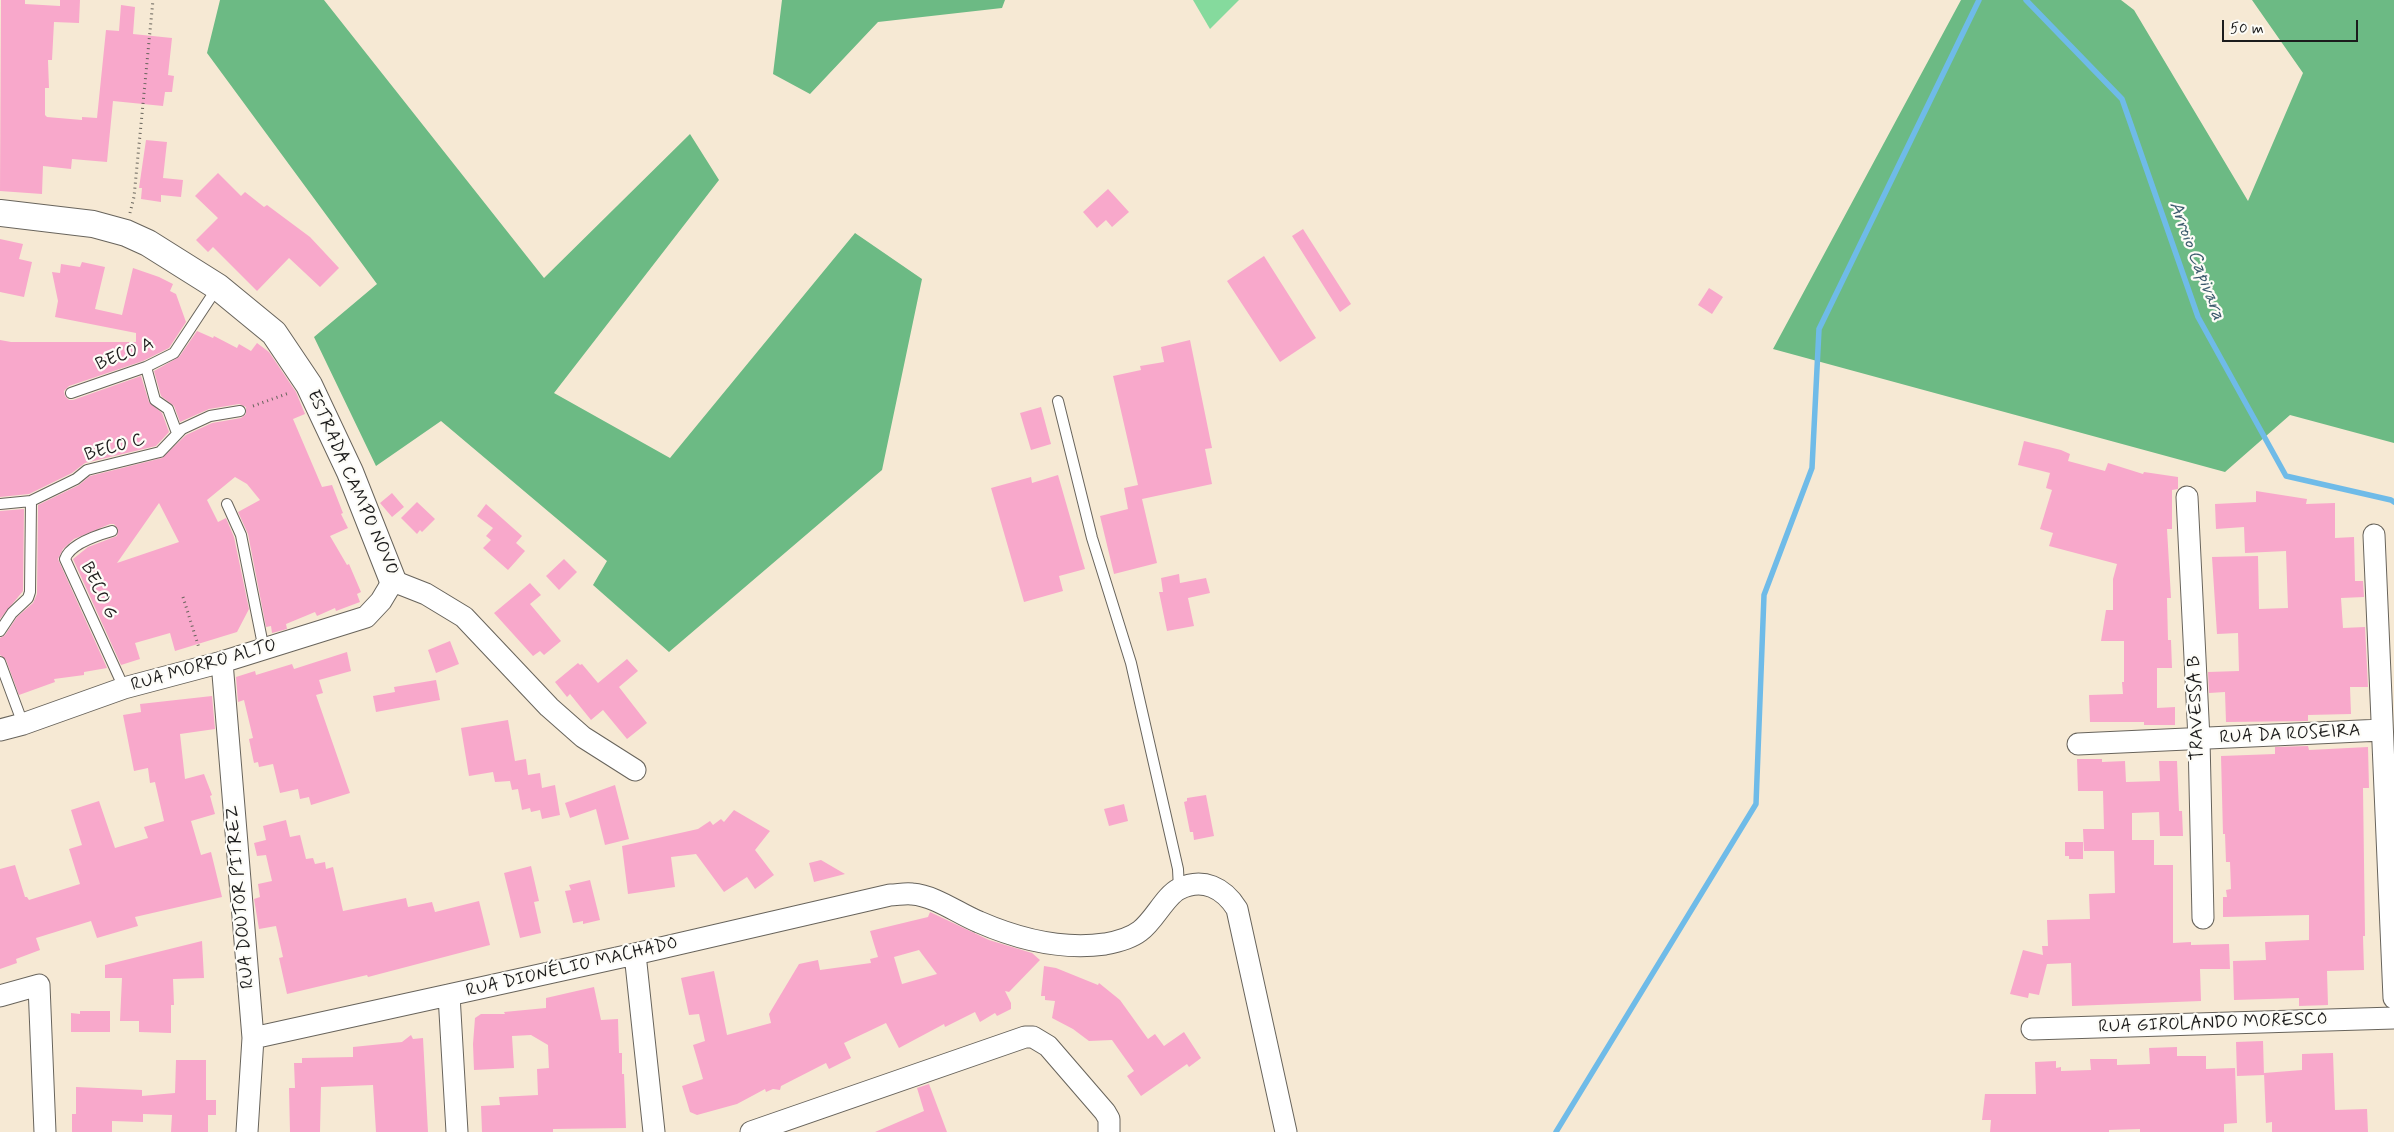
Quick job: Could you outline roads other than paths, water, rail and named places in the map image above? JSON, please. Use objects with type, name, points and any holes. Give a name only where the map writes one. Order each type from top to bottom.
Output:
[{"type":"street","name":"ESTRADA CAMPO NOVO","points":[[0,213],[93,224],[126,233],[148,243],[218,288],[274,333],[309,385],[350,472],[394,581],[426,594],[464,617],[549,707],[583,737],[635,770]]},
{"type":"street","name":"TRAVESSA B","points":[[2187,497],[2199,739],[2203,918]]},
{"type":"street","points":[[2374,534],[2385,829],[2394,998]]},
{"type":"street","name":"RUA MORRO ALTO","points":[[0,730],[23,724],[124,688],[264,650],[366,617],[381,602],[394,581]]},
{"type":"street","name":"RUA DOUTOR PITREZ","points":[[222,662],[253,1038],[248,1132]]},
{"type":"street","name":"RUA DA ROSEIRA","points":[[2078,744],[2382,730]]},
{"type":"street","points":[[1179,889],[1201,884],[1213,886],[1231,899],[1237,909],[1286,1132]]},
{"type":"street","name":"RUA DIONÉLIO MACHADO","points":[[253,1038],[635,954],[890,895],[912,894],[929,898],[1005,933],[1042,943],[1087,946],[1114,943],[1140,931],[1179,889]]},
{"type":"street","points":[[635,954],[654,1132]]},
{"type":"street","points":[[0,996],[39,985],[44,1132]]},
{"type":"street","points":[[449,995],[457,1132]]},
{"type":"street","name":"RUA GIROLANDO MORESCO","points":[[2032,1030],[2394,1018]]},
{"type":"street","points":[[751,1132],[1024,1037],[1033,1037],[1048,1046],[1101,1106],[1109,1125]]},
{"type":"lane","name":"BECO A","points":[[70,393],[146,367],[174,352],[218,288]]},
{"type":"lane","points":[[146,367],[155,400],[168,409],[176,433]]},
{"type":"lane","points":[[1058,401],[1092,538],[1131,663],[1178,869],[1179,889]]},
{"type":"lane","name":"BECO C","points":[[0,504],[31,500],[76,479],[87,470],[160,452],[176,433],[210,416],[240,411]]},
{"type":"lane","points":[[0,631],[12,613],[28,598],[30,592],[31,500]]},
{"type":"lane","points":[[227,504],[241,535],[264,650]]},
{"type":"lane","name":"BECO G","points":[[112,531],[100,534],[71,550],[65,559],[124,688]]},
{"type":"lane","points":[[0,662],[23,724]]},
{"type":"waterway","points":[[1556,1132],[1756,804],[1764,595],[1812,468],[1819,329],[1979,0]]},
{"type":"waterway","name":"Arroio Capivara","points":[[2026,0],[2122,99],[2198,317],[2286,476],[2394,502]]}]
